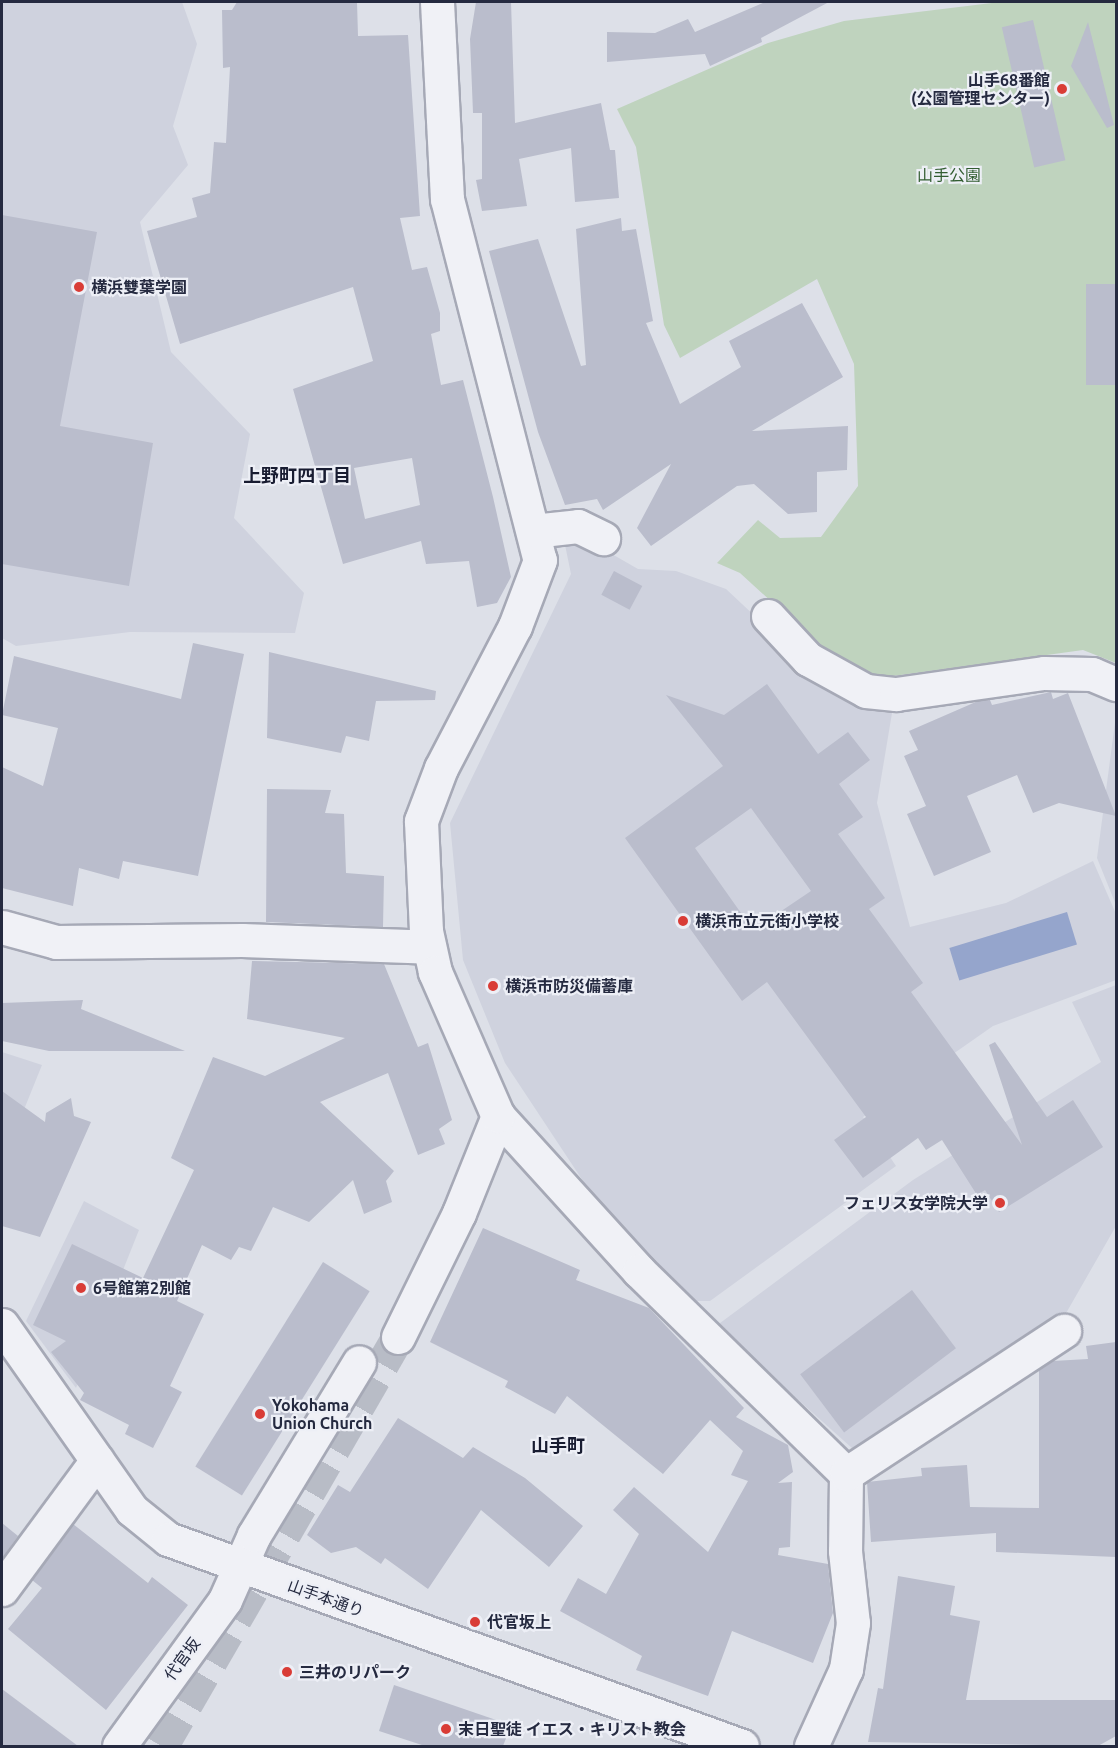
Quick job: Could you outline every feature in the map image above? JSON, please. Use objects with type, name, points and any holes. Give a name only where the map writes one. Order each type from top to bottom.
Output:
[{"type":"street","points":[[437,2],[447,199],[533,531],[538,575],[423,806],[429,947],[498,1116],[639,1271],[846,1474],[845,1551],[854,1623],[846,1669],[811,1746]]},
{"type":"street","points":[[533,531],[578,526],[603,538]]},
{"type":"street","points":[[768,616],[808,659],[866,691],[896,694],[1044,673],[1092,674],[1116,684]]},
{"type":"street","points":[[2,927],[56,942],[242,940],[429,947]]},
{"type":"street","points":[[398,1337],[459,1213],[498,1116]]},
{"type":"street","name":"山手本通り","points":[[2,1325],[132,1510],[168,1539],[240,1568],[742,1746]]},
{"type":"street","points":[[846,1474],[1064,1331]]},
{"type":"street","name":"代官坂","points":[[119,1746],[225,1600],[240,1568],[359,1362]]},
{"type":"street","points":[[2,1589],[97,1460]]},
{"type":"shaded area","name":"横浜雙葉学園","points":[[2,2],[182,2],[197,44],[173,126],[188,165],[140,222],[171,352],[250,434],[234,518],[304,593],[295,633],[130,632],[16,646],[2,638]]},
{"type":"shaded area","name":"横浜市立元街小学校","points":[[584,538],[638,569],[676,571],[726,589],[758,619],[893,707],[877,803],[910,927],[1006,903],[1093,861],[1116,914],[1116,980],[993,1026],[863,1117],[896,1166],[710,1301],[692,1301],[585,1184],[505,1063],[463,960],[450,823],[571,574],[564,540]]},
{"type":"shaded area","points":[[1116,715],[1116,905],[1097,858]]},
{"type":"shaded area","name":"フェリス女学院大学","points":[[1116,985],[1116,1226],[1065,1315],[864,1452],[853,1449],[716,1326],[913,1180],[1101,1062],[1072,1002]]},
{"type":"shaded area","points":[[2,1052],[42,1065],[2,1164]]},
{"type":"shaded area","points":[[84,1201],[139,1230],[76,1388],[26,1321]]},
{"type":"green space","name":"山手公園","points":[[1000,2],[1116,2],[1116,663],[1083,650],[871,679],[844,668],[740,573],[717,563],[758,520],[780,538],[821,537],[858,486],[854,364],[817,279],[680,358],[664,325],[636,147],[617,109],[768,43],[844,21]]},
{"type":"water","points":[[1067,912],[1077,945],[959,980],[949,948]]},
{"type":"building","points":[[237,2],[357,2],[358,36],[408,35],[420,216],[400,218],[412,270],[427,267],[440,313],[440,331],[431,334],[441,385],[463,380],[493,497],[511,577],[497,603],[477,607],[469,561],[426,564],[421,541],[343,564],[293,389],[373,361],[353,287],[180,344],[147,231],[197,217],[192,198],[210,193],[214,142],[226,143],[230,67],[223,68],[222,10],[232,10]],"holes":[[[412,458],[420,505],[365,519],[354,468]]]},
{"type":"building","points":[[476,2],[511,2],[515,123],[601,103],[610,150],[615,150],[619,198],[575,202],[571,148],[519,159],[527,206],[482,211],[476,180],[482,179],[482,113],[473,113],[470,39]]},
{"type":"building","points":[[765,2],[829,2],[761,38],[762,42],[710,66],[705,54],[607,62],[607,32],[655,33],[688,19],[695,32]]},
{"type":"building","points":[[1033,20],[1065,160],[1034,168],[1002,27]]},
{"type":"building","points":[[1088,22],[1114,125],[1107,128],[1071,66]]},
{"type":"building","points":[[2,215],[97,232],[60,426],[153,443],[129,586],[2,564]]},
{"type":"building","points":[[621,218],[622,231],[636,229],[653,321],[646,323],[680,404],[741,367],[729,341],[802,303],[843,377],[752,431],[848,426],[847,470],[817,472],[817,512],[788,514],[754,484],[737,486],[651,546],[637,528],[671,464],[603,510],[597,499],[565,505],[538,432],[489,251],[538,239],[581,366],[586,365],[576,229]]},
{"type":"building","points":[[1086,284],[1116,284],[1116,385],[1086,385]]},
{"type":"building","points":[[614,571],[642,586],[630,610],[601,595]]},
{"type":"building","points":[[193,643],[244,654],[198,876],[123,861],[119,879],[79,868],[73,906],[2,888],[2,767],[43,786],[58,728],[2,715],[14,656],[181,699]]},
{"type":"building","points":[[269,652],[436,691],[435,700],[376,701],[369,741],[346,736],[341,753],[267,738]]},
{"type":"building","points":[[767,684],[818,754],[848,732],[870,760],[839,784],[863,817],[838,834],[885,898],[869,909],[923,983],[911,992],[1022,1145],[989,1045],[995,1042],[1047,1117],[1073,1100],[1103,1147],[999,1212],[985,1190],[977,1195],[942,1140],[926,1150],[918,1138],[863,1178],[834,1140],[866,1117],[767,982],[742,1001],[625,838],[723,766],[666,695],[724,715]],"holes":[[[751,808],[811,891],[753,930],[695,848]]]},
{"type":"building","points":[[1051,692],[1053,699],[1068,693],[1116,816],[1059,803],[1033,813],[1017,775],[967,796],[991,852],[934,876],[907,814],[926,806],[904,756],[918,750],[909,731],[978,701],[990,700],[992,705]]},
{"type":"building","points":[[267,789],[331,790],[325,813],[344,814],[346,873],[384,876],[383,927],[266,922]]},
{"type":"building","points":[[252,961],[384,964],[418,1047],[428,1043],[452,1120],[439,1129],[445,1144],[418,1155],[388,1073],[320,1102],[394,1171],[386,1181],[392,1202],[364,1214],[353,1180],[309,1222],[273,1207],[251,1251],[239,1247],[231,1260],[202,1245],[177,1301],[204,1314],[170,1386],[182,1392],[153,1448],[125,1434],[129,1425],[80,1400],[84,1393],[51,1352],[66,1341],[33,1325],[72,1244],[143,1278],[194,1170],[171,1158],[213,1057],[265,1076],[345,1038],[247,1019]]},
{"type":"building","points":[[83,1000],[81,1009],[185,1051],[49,1051],[2,1041],[2,1003]]},
{"type":"building","points":[[2,1091],[45,1122],[46,1113],[71,1098],[74,1116],[91,1122],[40,1237],[2,1226]]},
{"type":"building","points":[[483,1228],[580,1270],[576,1280],[649,1308],[744,1408],[736,1417],[788,1445],[793,1472],[778,1483],[792,1482],[790,1547],[779,1548],[778,1555],[828,1564],[833,1613],[813,1663],[732,1631],[708,1696],[636,1670],[642,1656],[560,1611],[578,1578],[606,1594],[639,1534],[613,1510],[634,1487],[708,1552],[748,1481],[731,1475],[743,1451],[710,1420],[663,1474],[567,1396],[555,1414],[505,1387],[508,1381],[430,1342]]},
{"type":"building","name":"Yokohama Union Church","points":[[323,1262],[370,1291],[242,1496],[195,1466]]},
{"type":"building","points":[[912,1290],[956,1348],[844,1433],[800,1374]]},
{"type":"building","points":[[1116,1342],[1116,1557],[996,1552],[996,1533],[871,1542],[867,1482],[922,1476],[921,1468],[967,1465],[970,1507],[1039,1508],[1039,1370],[1053,1361],[1088,1359],[1086,1346]]},
{"type":"building","points":[[398,1418],[463,1458],[473,1447],[525,1478],[583,1526],[549,1567],[481,1510],[428,1589],[385,1558],[381,1564],[356,1547],[331,1553],[307,1535],[338,1485],[350,1492]]},
{"type":"building","points":[[2,1523],[18,1536],[3,1557],[2,1556]]},
{"type":"building","points":[[73,1524],[148,1583],[152,1577],[188,1605],[106,1710],[8,1629],[42,1588],[32,1580]]},
{"type":"building","points":[[898,1576],[955,1586],[950,1615],[980,1621],[966,1700],[1116,1700],[1116,1736],[1098,1746],[868,1742],[878,1688],[883,1689]]},
{"type":"building","points":[[394,1685],[511,1725],[503,1746],[425,1746],[379,1731]]},
{"type":"building","points":[[2,1689],[78,1746],[2,1746]]},
{"type":"tunnel","points":[[162,1746],[398,1337]]},
{"type":"place","name":"山手68番館 (公園管理センター)","points":[[1062,89]]},
{"type":"place","name":"横浜雙葉学園","points":[[79,287]]},
{"type":"place","name":"横浜市立元街小学校","points":[[683,921]]},
{"type":"place","name":"横浜市防災備蓄庫","points":[[493,986]]},
{"type":"place","name":"フェリス女学院大学","points":[[1000,1203]]},
{"type":"place","name":"6号館第2別館","points":[[81,1288]]},
{"type":"place","name":"Yokohama Union Church","points":[[260,1414]]},
{"type":"place","name":"代官坂上","points":[[475,1622]]},
{"type":"place","name":"三井のリパーク","points":[[287,1672]]},
{"type":"place","name":"末日聖徒 イエス・キリスト教会","points":[[446,1729]]},
{"type":"district","name":"上野町四丁目","points":[[297,475]]},
{"type":"district","name":"山手町","points":[[558,1445]]}]
